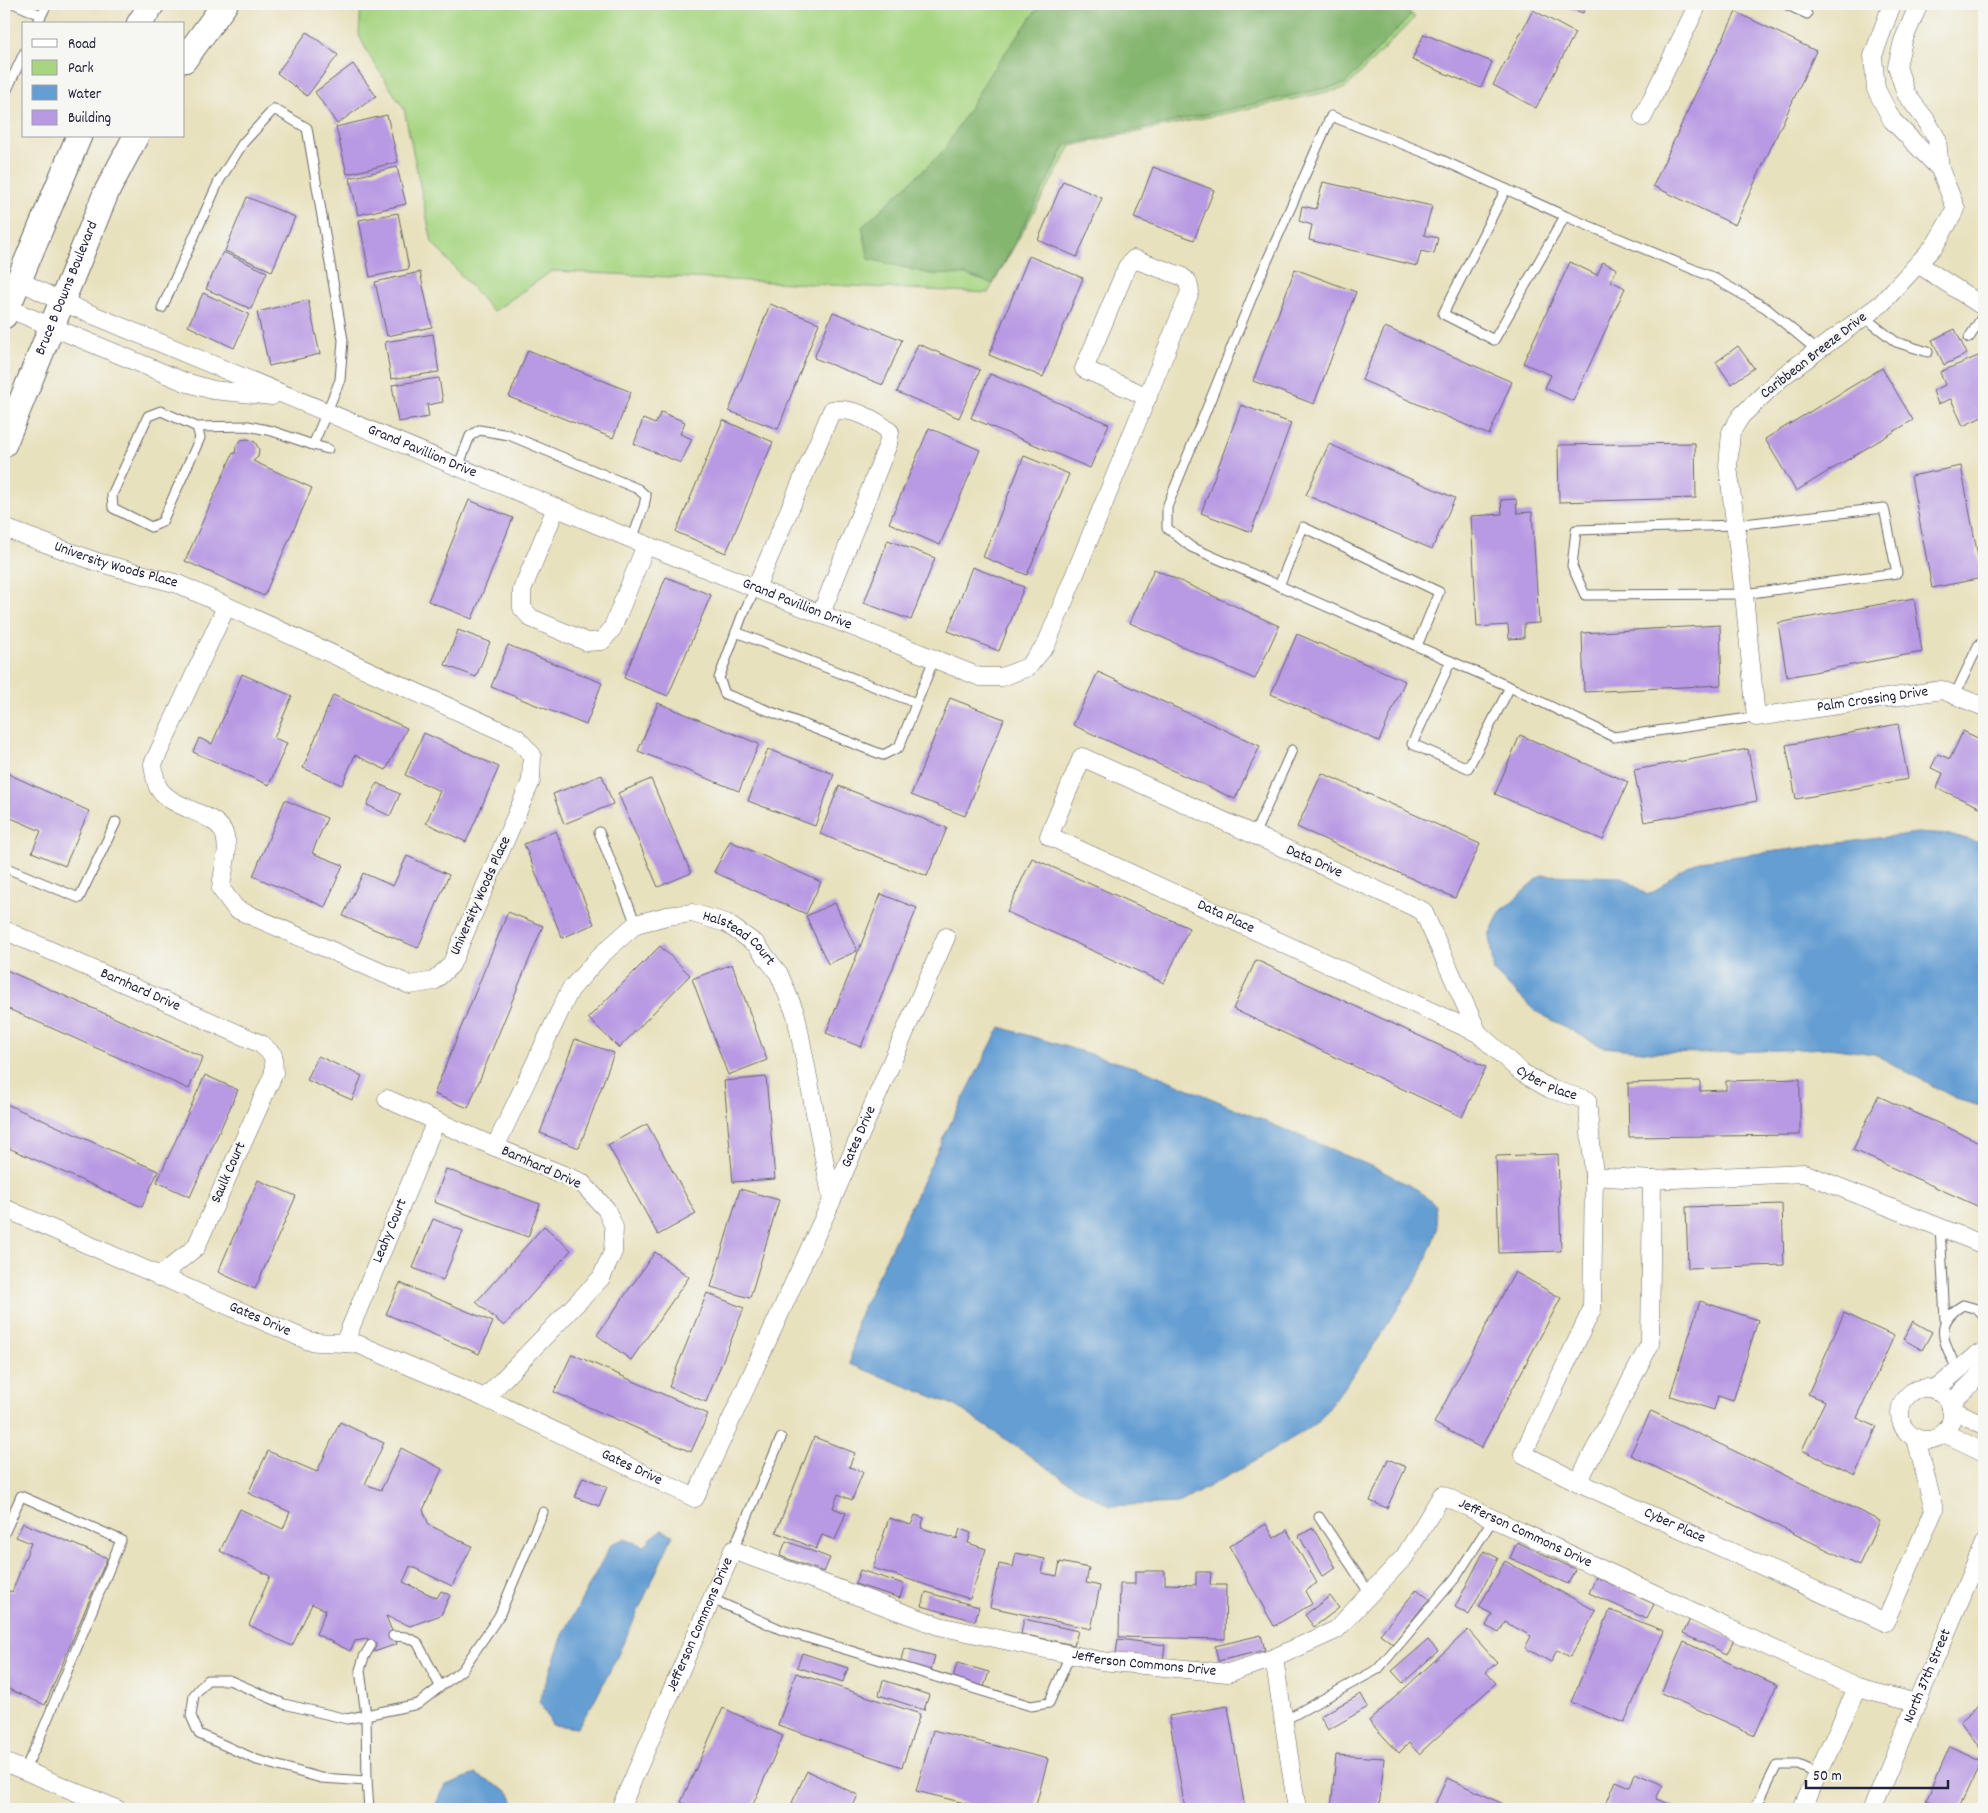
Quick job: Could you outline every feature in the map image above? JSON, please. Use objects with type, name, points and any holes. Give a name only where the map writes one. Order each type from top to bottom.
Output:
[{"type":"main road","points":[[140,22],[152,4]]},
{"type":"main road","points":[[185,59],[225,4]]},
{"type":"main road","points":[[10,295],[78,138]]},
{"type":"main road","name":"Bruce B Downs Boulevard","points":[[4,444],[106,193],[135,138]]},
{"type":"street","points":[[1643,117],[1698,4]]},
{"type":"street","name":"Caribbean Breeze Drive","points":[[1892,4],[1872,56],[1876,89],[1892,120],[1940,169]]},
{"type":"street","name":"Caribbean Breeze Drive","points":[[1756,717],[1744,594],[1728,466],[1731,432],[1741,416],[1769,390],[1881,304],[1935,245],[1956,209],[1940,169],[1937,139],[1926,120],[1906,94],[1897,66],[1903,41],[1919,4]]},
{"type":"street","name":"Grand Pavillion Drive","points":[[10,295],[62,302],[639,543],[980,677],[1002,677],[1028,667],[1046,646],[1148,397],[1190,292],[1188,282],[1180,276],[1134,259],[1127,267],[1084,369],[1148,397]]},
{"type":"street","points":[[1918,264],[1984,306]]},
{"type":"street","name":"Grand Pavillion Drive","points":[[10,295],[51,328],[185,382],[213,390],[292,398]]},
{"type":"street","points":[[756,588],[832,410],[844,408],[878,422],[890,432],[888,444],[821,614]]},
{"type":"street","points":[[556,508],[522,590],[522,608],[531,618],[587,642],[602,641],[612,628],[639,543]]},
{"type":"street","name":"University Woods Place","points":[[4,528],[97,562],[178,584],[517,738],[532,755],[531,781],[451,965],[434,981],[410,984],[236,909],[221,889],[227,851],[225,833],[211,819],[178,805],[158,788],[153,764],[226,607]]},
{"type":"street","name":"Palm Crossing Drive","points":[[1756,717],[1942,690],[1984,706]]},
{"type":"street","name":"Data Drive","points":[[1082,757],[1423,911],[1478,1033]]},
{"type":"street","name":"Data Place","points":[[1082,757],[1049,836],[1478,1033]]},
{"type":"street","name":"Halstead Court","points":[[495,1147],[570,990],[601,955],[636,924],[667,916],[692,913],[726,923],[756,944],[779,974],[796,1015],[832,1200]]},
{"type":"street","name":"Barnhard Drive","points":[[4,930],[261,1044],[273,1055]]},
{"type":"street","name":"Gates Drive","points":[[4,1208],[309,1341],[326,1344],[345,1341],[360,1345],[485,1398],[695,1498],[832,1200],[946,937]]},
{"type":"street","name":"Cyber Place","points":[[1478,1033],[1521,1072],[1550,1089],[1586,1100],[1594,1174]]},
{"type":"street","name":"Saulk Court","points":[[159,1277],[196,1247],[274,1074],[273,1055]]},
{"type":"street","name":"Barnhard Drive","points":[[388,1099],[495,1147],[581,1182],[606,1208],[614,1227],[613,1252],[601,1278],[485,1398]]},
{"type":"street","name":"Leahy Court","points":[[345,1341],[436,1121]]},
{"type":"street","points":[[1652,1180],[1650,1344],[1578,1482],[1523,1454],[1592,1309],[1594,1174],[1594,1176],[1652,1180],[1804,1173],[1984,1245]]},
{"type":"street","points":[[1936,1390],[1976,1355],[1984,1353]]},
{"type":"street","points":[[1984,1371],[1951,1406],[1950,1424],[1944,1433],[1936,1438],[1916,1438],[1908,1433],[1902,1424],[1900,1414],[1902,1404],[1907,1396],[1916,1390],[1926,1388],[1936,1390],[1944,1396],[1951,1406],[1984,1424]]},
{"type":"street","points":[[1944,1433],[1984,1452]]},
{"type":"street","name":"Cyber Place","points":[[1578,1482],[1885,1622],[1934,1510],[1916,1438]]},
{"type":"street","name":"Jefferson Commons Drive","points":[[620,1809],[734,1550],[939,1626],[1101,1661],[1228,1674],[1274,1658],[1336,1630],[1405,1556],[1442,1495],[1857,1688],[1917,1703]]},
{"type":"street","name":"North 37th Street","points":[[1872,1809],[1984,1543]]},
{"type":"street","points":[[1274,1658],[1297,1809]]},
{"type":"street","points":[[1802,1809],[1857,1688]]},
{"type":"street","points":[[4,1762],[117,1809]]},
{"type":"lane","points":[[16,4],[41,15]]},
{"type":"lane","points":[[38,22],[46,4]]},
{"type":"lane","points":[[1785,4],[1808,14]]},
{"type":"lane","points":[[4,96],[22,57]]},
{"type":"lane","points":[[162,308],[219,181],[242,143],[274,109],[307,128],[343,340],[340,380],[313,445]]},
{"type":"lane","points":[[1756,717],[1614,737],[1510,687],[1191,547],[1167,528],[1167,507],[1260,277],[1331,116],[1433,156],[1566,216],[1712,277],[1766,308],[1818,351]]},
{"type":"lane","points":[[1506,189],[1443,314],[1494,340],[1566,216]]},
{"type":"lane","points":[[1969,338],[1984,314]]},
{"type":"lane","points":[[1864,317],[1896,342],[1928,352]]},
{"type":"lane","points":[[197,427],[200,438],[162,522],[151,527],[113,508],[112,495],[148,416],[161,411],[197,427],[248,426],[272,431],[328,449]]},
{"type":"lane","points":[[458,467],[470,436],[479,430],[509,435],[638,489],[646,496],[639,543]]},
{"type":"lane","points":[[1884,508],[1897,573],[1744,594],[1585,595],[1572,566],[1576,530],[1735,525],[1884,508]]},
{"type":"lane","points":[[1279,586],[1303,527],[1439,592],[1417,646]]},
{"type":"lane","points":[[756,588],[736,632],[719,678],[725,694],[883,756],[899,747],[934,659]]},
{"type":"lane","points":[[736,632],[916,702]]},
{"type":"lane","points":[[1956,695],[1978,646],[1984,640]]},
{"type":"lane","points":[[1451,661],[1412,744],[1468,768],[1510,687]]},
{"type":"lane","points":[[1254,835],[1292,750]]},
{"type":"lane","points":[[4,867],[79,898],[116,822]]},
{"type":"lane","points":[[599,832],[636,924]]},
{"type":"lane","points":[[1940,1228],[1945,1320],[1943,1332],[1945,1343],[1958,1371]]},
{"type":"lane","points":[[1945,1320],[1952,1311],[1963,1305],[1977,1309],[1984,1316]]},
{"type":"lane","points":[[734,1550],[781,1438]]},
{"type":"lane","points":[[4,1534],[20,1496],[121,1540],[38,1742],[24,1770]]},
{"type":"lane","points":[[368,1781],[322,1778],[257,1760],[199,1734],[191,1716],[194,1696],[207,1680],[229,1680],[284,1704],[347,1719],[418,1704],[462,1670],[499,1616],[543,1512]]},
{"type":"lane","points":[[1320,1517],[1370,1594]]},
{"type":"lane","points":[[1283,1721],[1378,1669],[1456,1577],[1493,1519]]},
{"type":"lane","points":[[712,1598],[782,1630],[1031,1706],[1049,1703],[1070,1655]]},
{"type":"lane","points":[[394,1636],[406,1637],[417,1642],[440,1686]]},
{"type":"lane","points":[[369,1809],[366,1715],[360,1670],[364,1657],[371,1645]]},
{"type":"lane","points":[[1755,1809],[1777,1765],[1798,1765],[1818,1774]]},
{"type":"green space","points":[[361,4],[1401,4],[1415,17],[1346,88],[1071,146],[988,293],[552,271],[493,312],[432,242],[404,109],[370,57],[359,35]]},
{"type":"green space","points":[[1041,4],[1399,4],[1411,15],[1345,84],[1066,145],[993,284],[966,275],[931,274],[869,259],[862,227],[943,152],[991,72]]},
{"type":"water","points":[[1917,833],[1953,835],[1984,844],[1984,1107],[1959,1100],[1874,1054],[1829,1048],[1711,1053],[1651,1052],[1603,1047],[1535,1011],[1494,972],[1489,935],[1500,912],[1542,875],[1623,877],[1647,895],[1657,890],[1675,874],[1699,861]]},
{"type":"water","points":[[1000,1027],[1147,1071],[1380,1170],[1418,1190],[1435,1205],[1437,1230],[1422,1270],[1370,1352],[1317,1423],[1255,1461],[1179,1503],[1109,1506],[1073,1485],[956,1406],[850,1364],[857,1320],[944,1136]]},
{"type":"water","points":[[662,1530],[673,1535],[595,1700],[577,1728],[552,1725],[539,1701],[563,1635],[611,1544],[624,1539],[645,1546],[651,1538]]},
{"type":"water","points":[[475,1774],[509,1792],[517,1809],[433,1809],[446,1785]]},
{"type":"building","points":[[1557,4],[1586,4],[1583,13]]},
{"type":"building","points":[[1533,10],[1575,33],[1536,108],[1493,85]]},
{"type":"building","points":[[1736,12],[1816,51],[1735,225],[1653,186]]},
{"type":"building","points":[[307,32],[338,55],[307,96],[277,73]]},
{"type":"building","points":[[1424,34],[1492,62],[1481,88],[1412,60]]},
{"type":"building","points":[[353,64],[376,96],[337,124],[315,92]]},
{"type":"building","points":[[387,115],[398,162],[347,174],[336,127]]},
{"type":"building","points":[[397,167],[406,204],[358,215],[350,178]]},
{"type":"building","points":[[1153,167],[1214,190],[1194,240],[1134,218]]},
{"type":"building","points":[[1063,181],[1102,198],[1077,257],[1038,240]]},
{"type":"building","points":[[1323,182],[1432,206],[1424,235],[1438,238],[1434,254],[1421,251],[1417,266],[1309,240],[1312,225],[1299,221],[1302,206],[1316,209]]},
{"type":"building","points":[[247,197],[295,217],[272,271],[225,251]]},
{"type":"building","points":[[398,213],[409,269],[370,277],[359,220]]},
{"type":"building","points":[[223,252],[267,272],[251,309],[206,289]]},
{"type":"building","points":[[1029,256],[1083,278],[1043,377],[989,355]]},
{"type":"building","points":[[1570,262],[1597,275],[1603,262],[1617,269],[1611,281],[1625,288],[1573,401],[1545,388],[1551,375],[1523,363]]},
{"type":"building","points":[[1295,269],[1356,292],[1314,404],[1253,381]]},
{"type":"building","points":[[420,272],[432,327],[387,336],[375,282]]},
{"type":"building","points":[[203,293],[249,314],[234,348],[188,326]]},
{"type":"building","points":[[308,300],[320,354],[269,366],[257,312]]},
{"type":"building","points":[[770,304],[819,323],[778,429],[729,411]]},
{"type":"building","points":[[833,312],[902,340],[883,385],[814,358]]},
{"type":"building","points":[[1385,327],[1512,382],[1489,435],[1362,380]]},
{"type":"building","points":[[1955,329],[1967,354],[1944,365],[1932,340]]},
{"type":"building","points":[[433,334],[439,372],[391,379],[385,342]]},
{"type":"building","points":[[918,344],[980,370],[959,418],[897,392]]},
{"type":"building","points":[[1738,346],[1754,368],[1731,384],[1716,362]]},
{"type":"building","points":[[528,350],[631,392],[613,438],[509,397]]},
{"type":"building","points":[[1978,356],[1984,369],[1984,416],[1963,426],[1951,399],[1938,404],[1933,391],[1945,385],[1940,372]]},
{"type":"building","points":[[1882,368],[1913,420],[1796,491],[1765,439]]},
{"type":"building","points":[[990,374],[1109,424],[1090,468],[971,418]]},
{"type":"building","points":[[439,378],[443,402],[427,405],[429,417],[398,422],[392,385]]},
{"type":"building","points":[[1241,405],[1291,423],[1251,532],[1201,513]]},
{"type":"building","points":[[661,412],[685,422],[680,434],[692,439],[681,463],[634,444],[643,419],[655,424]]},
{"type":"building","points":[[723,420],[773,442],[726,553],[676,532]]},
{"type":"building","points":[[929,428],[980,450],[940,545],[889,523]]},
{"type":"building","points":[[248,439],[255,442],[259,449],[258,457],[253,461],[312,488],[264,596],[185,561],[233,453],[235,454],[236,446],[241,440]]},
{"type":"building","points":[[1695,443],[1696,498],[1559,502],[1558,445]]},
{"type":"building","points":[[1329,444],[1455,498],[1432,549],[1306,495]]},
{"type":"building","points":[[1024,456],[1069,474],[1027,575],[983,557]]},
{"type":"building","points":[[1961,466],[1982,578],[1932,588],[1911,476]]},
{"type":"building","points":[[1516,499],[1517,513],[1532,512],[1539,623],[1524,624],[1524,638],[1509,639],[1508,625],[1477,627],[1471,516],[1502,514],[1501,500]]},
{"type":"building","points":[[469,500],[513,518],[472,619],[428,601]]},
{"type":"building","points":[[888,540],[935,558],[911,620],[864,603]]},
{"type":"building","points":[[972,567],[1024,587],[999,651],[948,631]]},
{"type":"building","points":[[1154,569],[1279,626],[1255,679],[1130,623]]},
{"type":"building","points":[[666,577],[711,595],[668,696],[624,678]]},
{"type":"building","points":[[1914,598],[1922,652],[1787,677],[1778,623]]},
{"type":"building","points":[[1720,625],[1722,685],[1584,692],[1582,633]]},
{"type":"building","points":[[458,630],[490,642],[476,677],[445,665]]},
{"type":"building","points":[[1297,634],[1405,681],[1379,741],[1271,694]]},
{"type":"building","points":[[508,645],[602,683],[586,725],[491,687]]},
{"type":"building","points":[[1098,672],[1260,746],[1235,799],[1073,725]]},
{"type":"building","points":[[242,674],[292,696],[274,738],[287,743],[269,785],[193,752],[199,738],[212,744]]},
{"type":"building","points":[[333,695],[407,728],[386,770],[355,755],[342,785],[303,768]]},
{"type":"building","points":[[950,698],[1004,719],[965,816],[911,795]]},
{"type":"building","points":[[658,703],[759,744],[739,791],[638,751]]},
{"type":"building","points":[[1898,724],[1908,779],[1796,799],[1786,745]]},
{"type":"building","points":[[1963,731],[1984,741],[1984,809],[1937,788],[1943,773],[1931,768],[1938,754],[1950,759]]},
{"type":"building","points":[[424,733],[499,767],[466,842],[426,823],[440,791],[405,775]]},
{"type":"building","points":[[1520,735],[1628,782],[1603,840],[1495,794]]},
{"type":"building","points":[[768,749],[834,774],[815,826],[748,801]]},
{"type":"building","points":[[1748,749],[1757,801],[1644,822],[1634,770]]},
{"type":"building","points":[[4,772],[89,811],[65,866],[32,852],[41,831],[4,815]]},
{"type":"building","points":[[1322,773],[1480,844],[1455,898],[1297,827]]},
{"type":"building","points":[[602,775],[613,804],[564,824],[553,794]]},
{"type":"building","points":[[651,779],[691,873],[658,887],[618,793]]},
{"type":"building","points":[[377,783],[400,794],[390,816],[367,805]]},
{"type":"building","points":[[839,786],[947,828],[927,876],[820,834]]},
{"type":"building","points":[[285,800],[327,818],[312,853],[343,865],[325,907],[253,876]]},
{"type":"building","points":[[556,831],[594,924],[562,938],[524,844]]},
{"type":"building","points":[[730,841],[821,882],[806,914],[714,872]]},
{"type":"building","points":[[407,856],[449,875],[418,948],[343,916],[363,873],[393,886]]},
{"type":"building","points":[[1032,858],[1189,928],[1164,983],[1007,912]]},
{"type":"building","points":[[881,894],[917,908],[861,1047],[826,1033]]},
{"type":"building","points":[[835,903],[857,951],[828,964],[806,916]]},
{"type":"building","points":[[508,912],[543,926],[468,1108],[434,1094]]},
{"type":"building","points":[[660,946],[690,975],[619,1048],[588,1018]]},
{"type":"building","points":[[1256,960],[1486,1067],[1462,1117],[1233,1009]]},
{"type":"building","points":[[732,964],[767,1060],[728,1075],[692,979]]},
{"type":"building","points":[[4,969],[203,1057],[189,1089],[4,1007]]},
{"type":"building","points":[[575,1039],[614,1053],[579,1148],[540,1133]]},
{"type":"building","points":[[318,1056],[362,1076],[352,1100],[307,1080]]},
{"type":"building","points":[[205,1075],[238,1090],[190,1197],[157,1182]]},
{"type":"building","points":[[766,1077],[775,1179],[733,1182],[724,1081]]},
{"type":"building","points":[[1800,1079],[1800,1135],[1629,1137],[1628,1083],[1700,1081],[1700,1091],[1726,1090],[1726,1081]]},
{"type":"building","points":[[1878,1096],[1984,1144],[1984,1209],[1853,1150]]},
{"type":"building","points":[[4,1103],[158,1171],[142,1207],[4,1146]]},
{"type":"building","points":[[647,1124],[696,1214],[658,1235],[608,1145]]},
{"type":"building","points":[[1558,1154],[1561,1251],[1499,1253],[1496,1156]]},
{"type":"building","points":[[446,1169],[540,1204],[528,1237],[434,1202]]},
{"type":"building","points":[[258,1180],[296,1196],[255,1289],[218,1272]]},
{"type":"building","points":[[740,1189],[779,1200],[750,1298],[711,1287]]},
{"type":"building","points":[[1782,1204],[1784,1265],[1688,1268],[1686,1207]]},
{"type":"building","points":[[433,1219],[463,1231],[443,1280],[413,1268]]},
{"type":"building","points":[[544,1226],[571,1250],[504,1326],[476,1302]]},
{"type":"building","points":[[655,1252],[689,1277],[631,1360],[597,1335]]},
{"type":"building","points":[[1515,1272],[1561,1298],[1481,1448],[1434,1423]]},
{"type":"building","points":[[400,1283],[493,1322],[479,1354],[386,1314]]},
{"type":"building","points":[[707,1293],[744,1308],[706,1402],[669,1387]]},
{"type":"building","points":[[1700,1301],[1758,1320],[1733,1401],[1718,1396],[1714,1410],[1670,1396]]},
{"type":"building","points":[[1844,1313],[1894,1336],[1857,1418],[1877,1427],[1855,1475],[1802,1450],[1825,1401],[1808,1394]]},
{"type":"building","points":[[1913,1321],[1932,1332],[1922,1350],[1903,1339]]},
{"type":"building","points":[[572,1354],[708,1414],[691,1452],[554,1392]]},
{"type":"building","points":[[1651,1411],[1880,1521],[1859,1565],[1630,1455]]},
{"type":"building","points":[[340,1422],[384,1443],[365,1484],[381,1490],[401,1448],[442,1469],[423,1510],[429,1525],[472,1546],[452,1586],[410,1566],[403,1582],[437,1598],[441,1591],[450,1595],[441,1615],[410,1626],[386,1616],[397,1644],[374,1652],[367,1639],[355,1641],[350,1651],[316,1634],[326,1610],[312,1604],[292,1646],[249,1625],[270,1576],[220,1551],[240,1509],[283,1529],[290,1512],[248,1493],[268,1451],[317,1472]]},
{"type":"building","points":[[814,1437],[855,1453],[849,1467],[863,1472],[852,1500],[838,1494],[833,1508],[846,1513],[835,1540],[822,1535],[816,1549],[776,1532]]},
{"type":"building","points":[[1388,1459],[1406,1467],[1387,1508],[1370,1501]]},
{"type":"building","points":[[583,1477],[607,1487],[599,1506],[575,1497]]},
{"type":"building","points":[[915,1515],[924,1518],[921,1528],[957,1539],[960,1529],[971,1533],[968,1543],[986,1549],[970,1599],[873,1568],[889,1518],[911,1525]]},
{"type":"building","points":[[23,1523],[107,1558],[45,1705],[4,1687],[4,1589],[12,1592],[31,1543],[16,1537]]},
{"type":"building","points":[[1266,1524],[1274,1538],[1287,1530],[1317,1583],[1305,1591],[1312,1604],[1274,1626],[1229,1546]]},
{"type":"building","points":[[1313,1528],[1336,1568],[1322,1576],[1299,1536]]},
{"type":"building","points":[[786,1541],[830,1558],[824,1572],[780,1556]]},
{"type":"building","points":[[1517,1542],[1575,1569],[1568,1584],[1510,1558]]},
{"type":"building","points":[[1484,1551],[1498,1558],[1469,1615],[1455,1607]]},
{"type":"building","points":[[1016,1553],[1045,1559],[1042,1573],[1057,1576],[1060,1562],[1089,1568],[1086,1583],[1100,1586],[1091,1629],[990,1607],[999,1564],[1013,1567]]},
{"type":"building","points":[[1505,1561],[1596,1611],[1570,1657],[1557,1650],[1551,1662],[1525,1648],[1531,1636],[1505,1622],[1499,1633],[1486,1626],[1492,1614],[1479,1607]]},
{"type":"building","points":[[860,1570],[904,1584],[900,1598],[855,1584]]},
{"type":"building","points":[[1135,1571],[1165,1571],[1165,1584],[1196,1585],[1196,1572],[1211,1572],[1210,1585],[1226,1585],[1225,1639],[1119,1637],[1120,1584],[1135,1584]]},
{"type":"building","points":[[1596,1577],[1654,1604],[1647,1619],[1589,1593]]},
{"type":"building","points":[[1417,1589],[1429,1599],[1393,1644],[1380,1634]]},
{"type":"building","points":[[926,1592],[979,1607],[975,1621],[922,1606]]},
{"type":"building","points":[[1330,1596],[1339,1608],[1314,1627],[1305,1615]]},
{"type":"building","points":[[1610,1610],[1664,1631],[1624,1723],[1571,1702]]},
{"type":"building","points":[[1024,1619],[1078,1631],[1074,1645],[1021,1634]]},
{"type":"building","points":[[1690,1619],[1734,1639],[1727,1654],[1683,1634]]},
{"type":"building","points":[[1468,1630],[1497,1662],[1486,1672],[1496,1683],[1419,1754],[1409,1743],[1399,1753],[1369,1721]]},
{"type":"building","points":[[1261,1635],[1265,1650],[1218,1661],[1215,1646]]},
{"type":"building","points":[[1118,1639],[1165,1645],[1163,1660],[1116,1654]]},
{"type":"building","points":[[1428,1640],[1438,1651],[1403,1683],[1392,1671]]},
{"type":"building","points":[[1684,1642],[1777,1685],[1755,1735],[1661,1693]]},
{"type":"building","points":[[904,1648],[935,1656],[931,1671],[900,1664]]},
{"type":"building","points":[[802,1653],[848,1668],[843,1682],[797,1667]]},
{"type":"building","points":[[957,1663],[989,1672],[984,1687],[953,1678]]},
{"type":"building","points":[[796,1673],[920,1714],[902,1767],[778,1725]]},
{"type":"building","points":[[883,1680],[929,1695],[924,1710],[879,1695]]},
{"type":"building","points":[[1361,1694],[1368,1707],[1328,1730],[1320,1716]]},
{"type":"building","points":[[1984,1702],[1984,1747],[1981,1750],[1960,1721]]},
{"type":"building","points":[[1228,1706],[1245,1809],[1185,1809],[1169,1716]]},
{"type":"building","points":[[723,1708],[783,1736],[751,1809],[696,1809],[681,1802]]},
{"type":"building","points":[[933,1730],[1048,1759],[1035,1809],[989,1809],[916,1791]]},
{"type":"building","points":[[1950,1746],[1982,1761],[1960,1809],[1947,1809],[1926,1800]]},
{"type":"building","points":[[1336,1755],[1384,1758],[1379,1809],[1331,1809]]},
{"type":"building","points":[[807,1771],[858,1795],[852,1809],[789,1809]]},
{"type":"building","points":[[1635,1773],[1663,1785],[1656,1799],[1681,1809],[1604,1809],[1616,1781],[1630,1787]]},
{"type":"building","points":[[1447,1778],[1514,1809],[1433,1809]]}]
